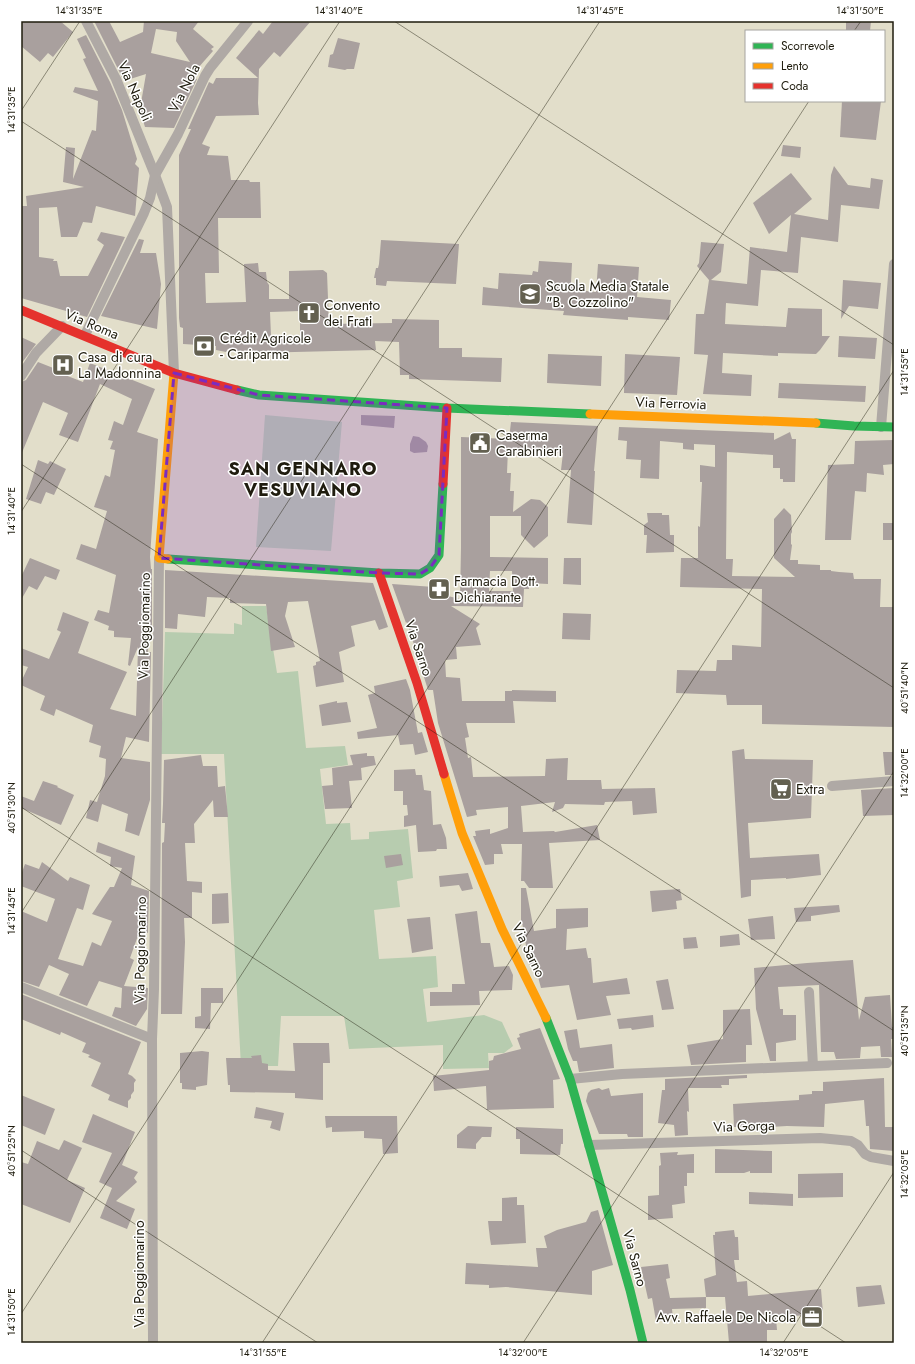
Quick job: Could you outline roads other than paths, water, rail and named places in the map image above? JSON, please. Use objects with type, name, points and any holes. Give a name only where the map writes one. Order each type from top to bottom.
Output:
[{"type":"main road","name":"Via Roma","points":[[21,310],[85,335],[174,373],[227,388],[259,395],[446,408]]},
{"type":"main road","points":[[174,373],[159,558],[379,573],[420,574],[430,568],[439,555],[446,408]]},
{"type":"main road","name":"Via Ferrovia","points":[[446,408],[689,417],[894,427]]},
{"type":"main road","name":"Via Sarno","points":[[379,573],[417,683],[462,833],[502,929],[551,1029],[570,1079],[630,1290],[643,1343]]},
{"type":"street","name":"Via Napoli","points":[[86,21],[116,80],[167,207],[174,373]]},
{"type":"street","name":"Via Nola","points":[[85,335],[144,213],[150,198],[155,175],[178,134],[205,76],[248,21]]},
{"type":"street","points":[[881,427],[894,264]]},
{"type":"street","points":[[21,376],[36,353],[62,326]]},
{"type":"street","name":"Via Poggiomarino","points":[[153,1343],[152,1039],[154,989],[159,558]]},
{"type":"street","points":[[832,786],[894,782]]},
{"type":"street","points":[[21,987],[152,1039]]},
{"type":"street","points":[[809,992],[813,1066]]},
{"type":"street","points":[[570,1079],[622,1074],[887,1063]]},
{"type":"street","name":"Via Gorga","points":[[589,1145],[820,1138],[851,1141],[858,1145],[865,1154],[871,1158],[894,1161]]},
{"type":"place","name":"Scuola Media Statale \"B. Cozzolino\"","points":[[530,294]]},
{"type":"place","name":"Convento dei Frati","points":[[309,313]]},
{"type":"place","name":"Crédit Agricole - Cariparma","points":[[204,346]]},
{"type":"place","name":"Casa di cura La Madonnina","points":[[63,365]]},
{"type":"place","name":"Caserma Carabinieri","points":[[480,443]]},
{"type":"place","name":"Farmacia Dott. Dichiarante","points":[[439,589]]},
{"type":"place","name":"Extra","points":[[781,789]]},
{"type":"place","name":"Avv. Raffaele De Nicola","points":[[812,1317]]},
{"type":"district","name":"SAN GENNARO VESUVIANO","points":[[303,479]]}]
